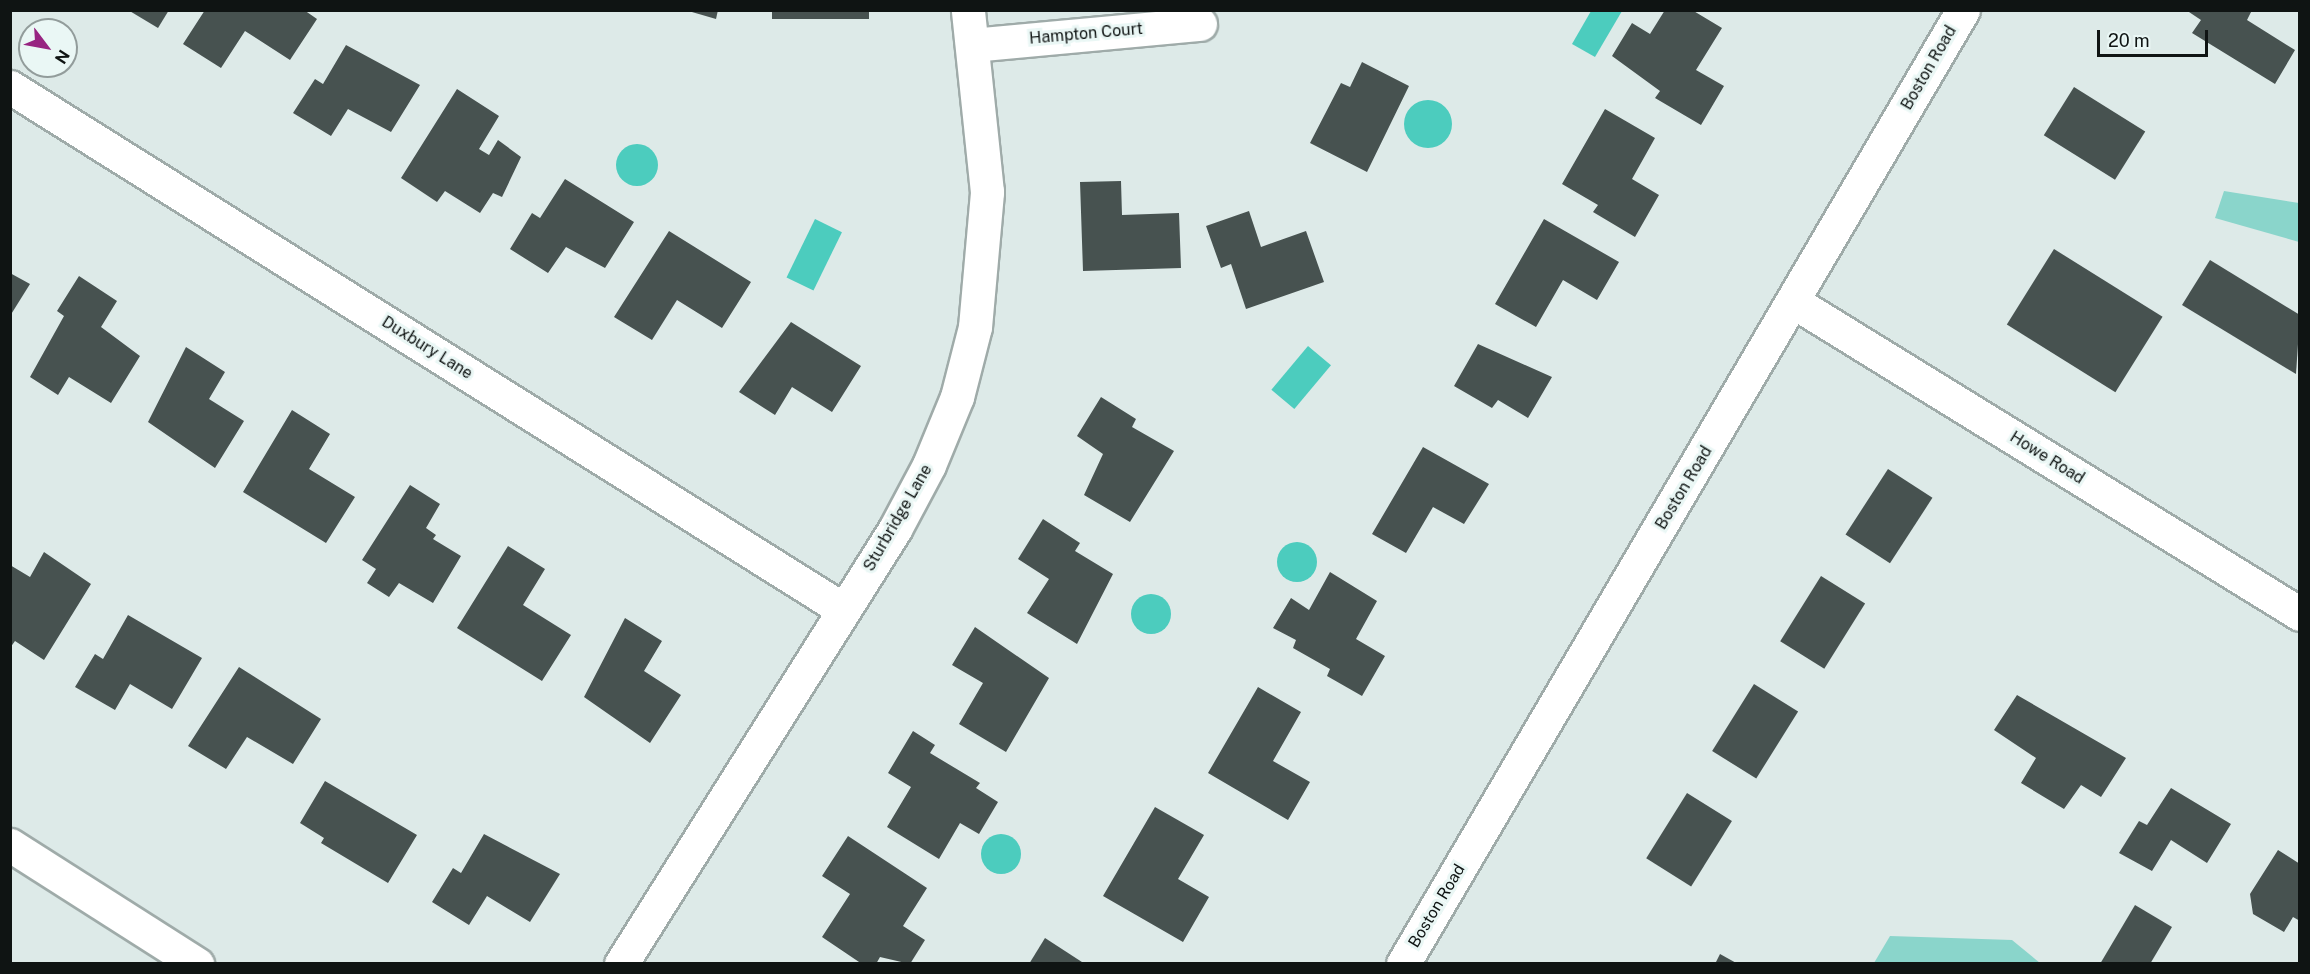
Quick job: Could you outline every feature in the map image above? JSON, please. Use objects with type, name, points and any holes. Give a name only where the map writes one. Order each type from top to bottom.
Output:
[{"type":"street","name":"Sturbridge Lane","points":[[621,963],[844,610],[929,465],[957,397],[975,327],[987,192],[968,10]]},
{"type":"street","name":"Boston Road","points":[[1403,963],[1794,302],[1963,10]]},
{"type":"street","name":"Hampton Court","points":[[972,45],[1200,24]]},
{"type":"street","name":"Duxbury Lane","points":[[10,87],[844,610]]},
{"type":"street","name":"Howe Road","points":[[1794,302],[2300,614]]},
{"type":"street","points":[[10,845],[197,963]]},
{"type":"shaded area","points":[[1591,11],[1622,11],[1595,57],[1572,44]]},
{"type":"shaded area","points":[[1428,100],[1445,107],[1452,124],[1445,141],[1428,148],[1411,141],[1404,124],[1411,107]]},
{"type":"shaded area","points":[[637,144],[652,150],[658,165],[652,180],[637,186],[622,180],[616,165],[622,150]]},
{"type":"shaded area","points":[[2224,191],[2299,203],[2299,242],[2215,218]]},
{"type":"shaded area","points":[[815,219],[842,232],[813,291],[787,277]]},
{"type":"shaded area","points":[[1308,346],[1331,365],[1294,409],[1271,390]]},
{"type":"shaded area","points":[[1297,542],[1305,543],[1311,548],[1316,554],[1316,570],[1311,576],[1305,581],[1297,582],[1289,581],[1283,576],[1278,570],[1277,562],[1278,554],[1283,548],[1289,543]]},
{"type":"shaded area","points":[[1151,594],[1159,595],[1165,600],[1170,606],[1170,622],[1165,628],[1159,633],[1151,634],[1143,633],[1137,628],[1132,622],[1131,614],[1132,606],[1137,600],[1143,595]]},
{"type":"shaded area","points":[[1001,834],[1009,835],[1015,840],[1020,846],[1020,862],[1015,868],[1009,873],[1001,874],[993,873],[987,868],[982,862],[981,854],[982,846],[987,840],[993,835]]},
{"type":"shaded area","points":[[1890,936],[2012,940],[2040,963],[1874,963]]},
{"type":"building","points":[[128,10],[169,10],[158,28]]},
{"type":"building","points":[[205,10],[304,10],[317,19],[290,60],[245,31],[221,68],[183,44]]},
{"type":"building","points":[[685,10],[718,10],[716,19]]},
{"type":"building","points":[[772,10],[869,10],[869,19],[772,19]]},
{"type":"building","points":[[1665,10],[1692,10],[1722,28],[1696,70],[1724,86],[1701,125],[1655,98],[1660,91],[1612,56],[1632,23],[1650,34]]},
{"type":"building","points":[[2186,10],[2252,10],[2247,20],[2295,50],[2275,84],[2192,33],[2201,20]]},
{"type":"building","points":[[346,45],[420,85],[391,132],[348,109],[331,136],[293,113],[315,79],[323,84]]},
{"type":"building","points":[[1362,62],[1409,86],[1367,172],[1310,143],[1341,83],[1350,87]]},
{"type":"building","points":[[2074,87],[2145,132],[2115,180],[2044,135]]},
{"type":"building","points":[[457,89],[499,116],[479,149],[489,155],[498,140],[521,157],[502,197],[493,193],[480,213],[445,191],[437,202],[401,178]]},
{"type":"building","points":[[1605,109],[1655,138],[1632,179],[1659,195],[1635,237],[1593,212],[1598,205],[1562,184]]},
{"type":"building","points":[[565,179],[634,222],[605,268],[566,247],[548,273],[510,249],[532,213],[540,218]]},
{"type":"building","points":[[1121,181],[1122,215],[1179,213],[1181,268],[1083,271],[1080,182]]},
{"type":"building","points":[[1249,211],[1261,247],[1306,231],[1324,282],[1246,309],[1231,264],[1221,268],[1206,226]]},
{"type":"building","points":[[1544,219],[1619,262],[1597,300],[1563,280],[1536,327],[1495,304]]},
{"type":"building","points":[[669,231],[751,282],[722,328],[677,300],[652,340],[614,317]]},
{"type":"building","points":[[2054,249],[2163,317],[2115,392],[2007,324]]},
{"type":"building","points":[[2210,260],[2300,315],[2296,374],[2182,305]]},
{"type":"building","points":[[10,273],[30,284],[10,316]]},
{"type":"building","points":[[79,276],[117,301],[101,327],[140,356],[111,403],[69,377],[58,395],[30,377],[64,316],[57,311]]},
{"type":"building","points":[[791,322],[861,366],[832,412],[792,387],[775,415],[739,392]]},
{"type":"building","points":[[1478,344],[1552,377],[1528,418],[1498,400],[1492,408],[1454,386]]},
{"type":"building","points":[[186,347],[225,372],[209,399],[244,421],[215,468],[148,422]]},
{"type":"building","points":[[1101,397],[1136,419],[1132,427],[1174,451],[1130,522],[1084,495],[1103,454],[1077,436]]},
{"type":"building","points":[[292,410],[330,434],[309,469],[355,497],[326,543],[243,492]]},
{"type":"building","points":[[1423,447],[1489,484],[1464,524],[1433,507],[1406,553],[1372,534]]},
{"type":"building","points":[[1888,469],[1932,498],[1890,563],[1846,534]]},
{"type":"building","points":[[410,485],[440,504],[426,528],[436,535],[433,539],[461,556],[433,603],[399,583],[389,597],[367,583],[376,569],[362,560]]},
{"type":"building","points":[[1043,519],[1080,543],[1075,551],[1113,574],[1077,644],[1027,613],[1049,579],[1018,559]]},
{"type":"building","points":[[508,546],[545,569],[523,605],[571,635],[542,681],[457,628]]},
{"type":"building","points":[[44,552],[91,584],[44,660],[15,641],[10,648],[10,565],[30,577]]},
{"type":"building","points":[[1330,572],[1377,601],[1356,639],[1385,656],[1362,696],[1327,676],[1330,669],[1293,648],[1296,640],[1273,628],[1291,598],[1309,610]]},
{"type":"building","points":[[1821,576],[1865,604],[1824,669],[1780,641]]},
{"type":"building","points":[[128,615],[202,658],[172,709],[130,684],[115,710],[75,687],[95,654],[103,659]]},
{"type":"building","points":[[625,618],[662,641],[644,671],[681,695],[650,743],[584,697]]},
{"type":"building","points":[[975,627],[1049,678],[1006,752],[959,724],[983,683],[952,665]]},
{"type":"building","points":[[239,667],[321,719],[293,764],[247,737],[226,769],[188,746]]},
{"type":"building","points":[[1754,684],[1798,712],[1756,779],[1712,751]]},
{"type":"building","points":[[1258,687],[1301,712],[1273,761],[1310,782],[1288,820],[1208,773]]},
{"type":"building","points":[[2017,695],[2126,758],[2101,797],[2081,785],[2064,809],[2021,783],[2036,758],[1994,730]]},
{"type":"building","points":[[913,731],[935,745],[930,753],[980,783],[976,788],[998,802],[979,834],[960,823],[939,859],[887,827],[911,787],[888,773]]},
{"type":"building","points":[[325,781],[417,835],[388,883],[321,843],[324,838],[300,823]]},
{"type":"building","points":[[2171,788],[2231,824],[2207,863],[2171,840],[2152,871],[2119,853],[2139,821],[2147,825]]},
{"type":"building","points":[[1687,793],[1732,821],[1691,886],[1646,858]]},
{"type":"building","points":[[1155,807],[1204,835],[1178,879],[1209,897],[1183,942],[1103,896]]},
{"type":"building","points":[[484,834],[560,874],[530,922],[487,896],[469,925],[432,902],[453,868],[461,873]]},
{"type":"building","points":[[848,836],[927,888],[903,926],[925,940],[910,964],[880,957],[876,964],[862,964],[822,937],[850,894],[822,876]]},
{"type":"building","points":[[2278,850],[2300,864],[2300,921],[2293,917],[2284,932],[2253,914],[2250,894]]},
{"type":"building","points":[[2135,905],[2172,927],[2150,964],[2100,964]]},
{"type":"building","points":[[1045,938],[1085,964],[1029,964]]},
{"type":"building","points":[[1720,954],[1738,964],[1715,964]]}]
